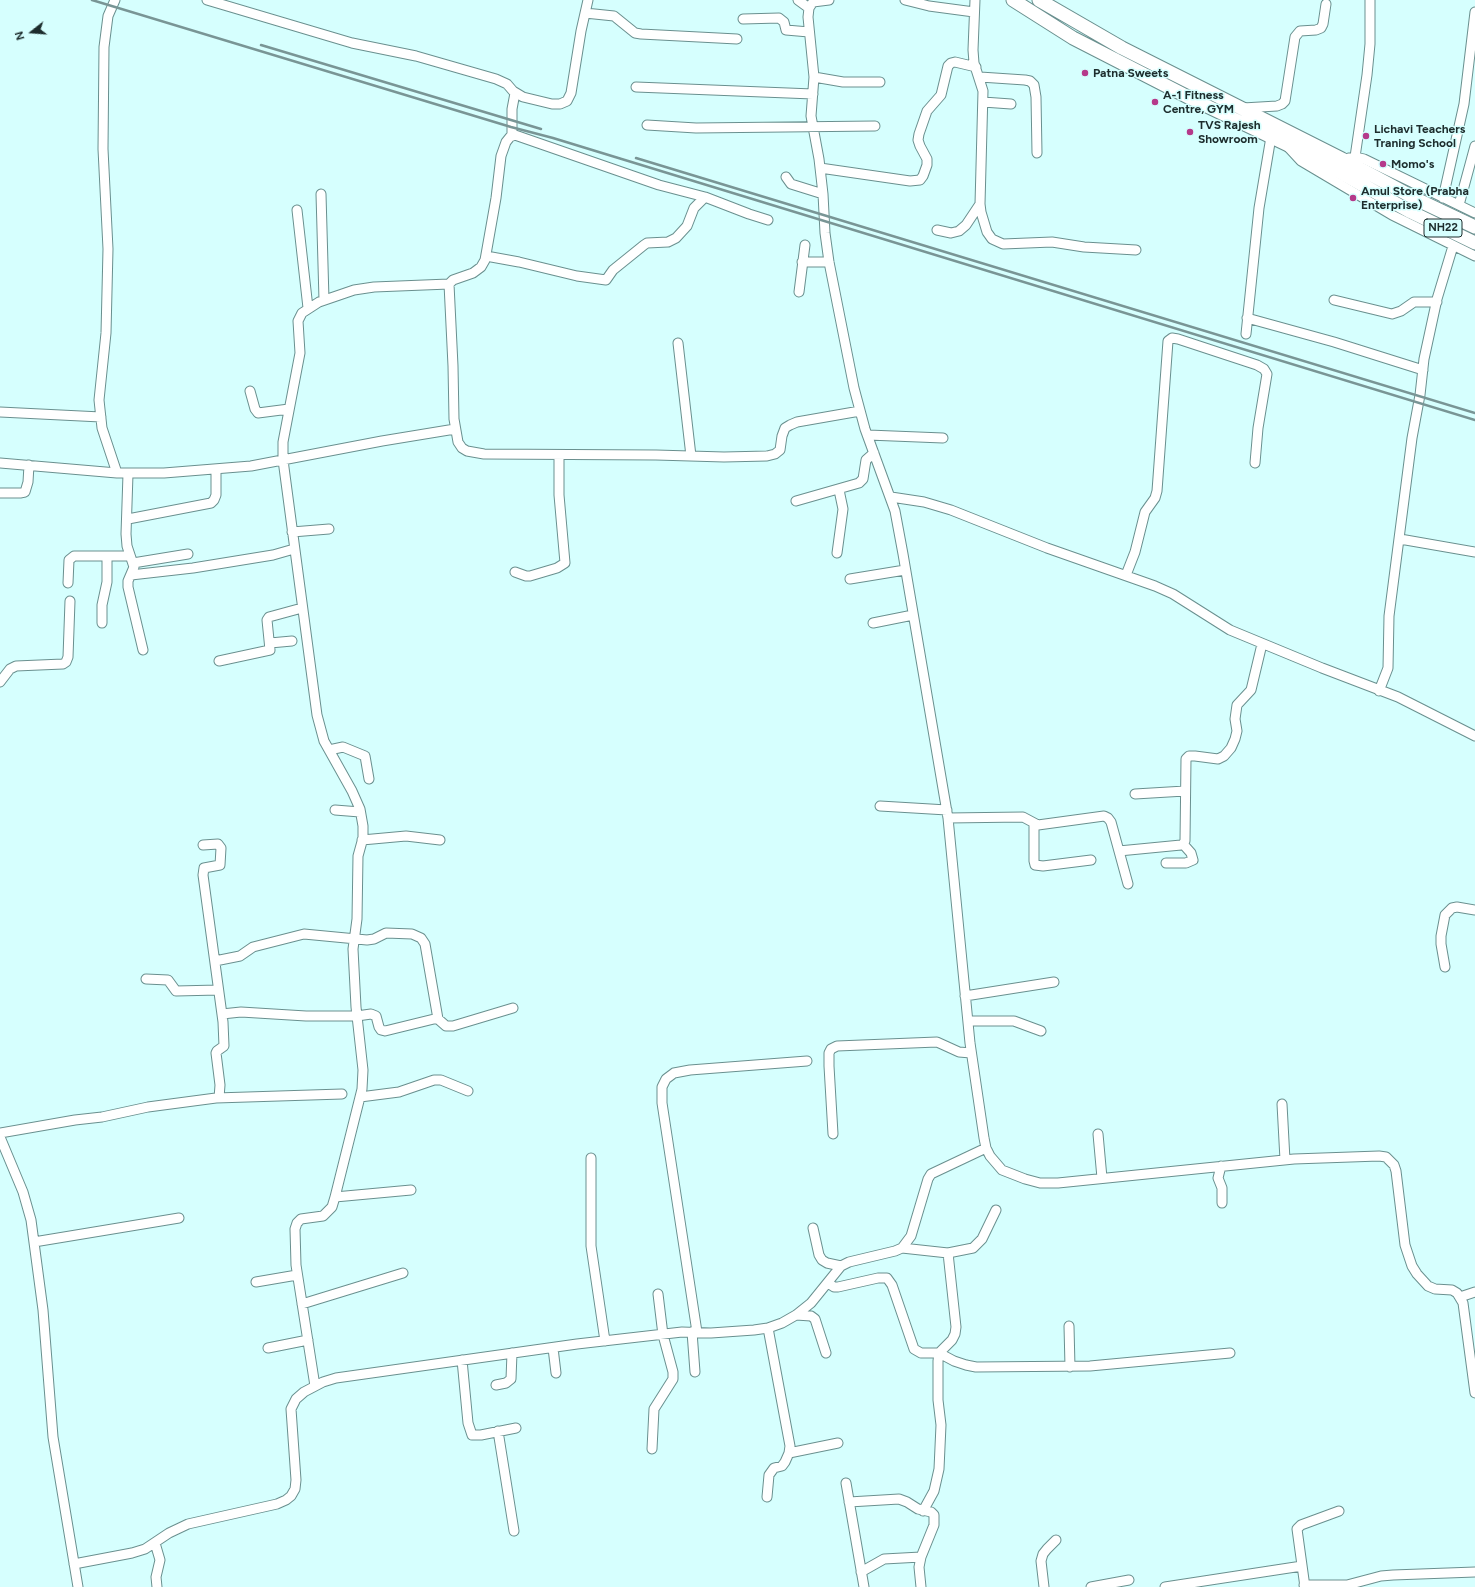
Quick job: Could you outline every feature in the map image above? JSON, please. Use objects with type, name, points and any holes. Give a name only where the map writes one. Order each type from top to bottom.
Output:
[{"type":"highway","name":"NH22","points":[[1013,0],[1073,38],[1190,98],[1333,168],[1411,212],[1475,243]]},
{"type":"highway","name":"NH22","points":[[1040,0],[1122,48],[1342,159],[1420,201],[1475,227]]},
{"type":"street","points":[[116,0],[112,6],[106,26],[103,54],[103,149],[108,249],[106,333],[99,400],[102,428],[117,473]]},
{"type":"street","points":[[207,0],[339,40],[416,56],[496,79],[507,84],[515,93],[524,97],[552,104],[560,104],[567,101],[571,93],[588,0]]},
{"type":"street","points":[[798,0],[809,8]]},
{"type":"street","points":[[829,0],[813,2],[809,8],[808,17],[814,77],[811,109],[824,194],[825,233],[828,262],[854,388],[874,454],[891,497],[906,570],[947,814],[971,1053],[986,1148],[1002,1170],[1040,1183],[1058,1183],[1285,1160],[1379,1156],[1386,1157],[1394,1164],[1396,1171],[1405,1245],[1412,1266],[1428,1286],[1435,1289],[1452,1290],[1457,1293],[1463,1303],[1475,1394]]},
{"type":"street","points":[[905,0],[929,6],[974,12]]},
{"type":"street","points":[[975,0],[972,41],[976,67],[983,91],[980,204],[987,232],[992,239],[1003,244],[1052,242],[1084,247],[1136,250]]},
{"type":"street","points":[[1355,157],[1370,44],[1370,0]]},
{"type":"street","points":[[1242,108],[1277,106],[1285,101],[1295,37],[1300,32],[1321,28],[1326,4]]},
{"type":"street","points":[[1443,198],[1464,104],[1475,12]]},
{"type":"street","points":[[585,13],[614,16],[631,30],[641,34],[737,39]]},
{"type":"street","points":[[743,19],[779,18],[784,22],[786,30],[809,32]]},
{"type":"street","points":[[820,168],[910,181],[920,180],[924,176],[927,165],[918,140],[919,134],[927,111],[942,95],[948,66],[955,62],[976,67]]},
{"type":"street","points":[[814,77],[843,82],[880,82]]},
{"type":"street","points":[[980,77],[1025,80],[1034,84],[1036,97],[1037,153]]},
{"type":"street","points":[[636,87],[813,94]]},
{"type":"street","points":[[315,1386],[297,1275],[295,1249],[297,1223],[301,1219],[322,1216],[332,1207],[336,1197],[362,1089],[363,1070],[357,1016],[353,949],[357,919],[358,856],[362,840],[363,826],[360,812],[352,791],[324,741],[317,715],[294,549],[283,460],[284,431],[300,353],[298,321],[302,313],[308,308],[324,300],[354,290],[449,284],[453,280],[474,273],[481,267],[486,256],[496,198],[501,156],[506,142],[512,135],[512,109],[515,93]]},
{"type":"street","points":[[983,102],[1011,104]]},
{"type":"street","points":[[647,125],[696,128],[875,126]]},
{"type":"street","points":[[512,135],[660,184],[705,197],[768,220]]},
{"type":"street","points":[[1246,334],[1259,208],[1271,138]]},
{"type":"street","points":[[1287,146],[1301,161],[1392,216],[1475,256]]},
{"type":"street","points":[[1459,205],[1475,146]]},
{"type":"street","points":[[1342,159],[1355,157],[1364,159],[1475,213]]},
{"type":"street","points":[[786,177],[791,184],[824,194]]},
{"type":"street","points":[[321,194],[324,300]]},
{"type":"street","points":[[486,256],[519,262],[577,276],[606,280],[613,270],[647,243],[668,242],[676,238],[687,226],[694,208],[705,197]]},
{"type":"street","points":[[937,230],[951,233],[959,231],[966,225],[980,204]]},
{"type":"street","points":[[297,210],[308,308]]},
{"type":"street","points":[[799,292],[805,245]]},
{"type":"street","points":[[1379,691],[1388,668],[1389,616],[1412,438],[1420,395],[1424,359],[1437,302],[1453,246]]},
{"type":"street","points":[[802,262],[828,262]]},
{"type":"street","points":[[449,284],[455,429],[458,442],[462,448],[467,451],[484,454],[724,457],[767,456],[775,454],[780,450],[785,428],[790,425],[797,422],[860,411]]},
{"type":"street","points":[[1334,300],[1392,314],[1414,302],[1437,302]]},
{"type":"street","points":[[1247,318],[1334,342],[1423,370]]},
{"type":"street","points":[[1126,575],[1135,552],[1145,512],[1155,498],[1157,491],[1168,341],[1172,338],[1178,338],[1257,365],[1264,369],[1267,374],[1258,428],[1256,463]]},
{"type":"street","points":[[678,343],[691,456]]},
{"type":"street","points":[[250,391],[255,409],[258,412],[289,409]]},
{"type":"street","points":[[0,412],[100,417]]},
{"type":"street","points":[[0,463],[128,474],[164,473],[251,466],[455,429]]},
{"type":"street","points":[[868,435],[944,438]]},
{"type":"street","points":[[796,500],[839,490],[859,483],[863,479],[866,460],[874,454]]},
{"type":"street","points":[[515,572],[530,576],[557,568],[566,563],[559,495],[559,455]]},
{"type":"street","points":[[0,493],[25,492],[28,482],[29,465]]},
{"type":"street","points":[[128,519],[211,503],[216,495],[216,469]]},
{"type":"street","points":[[128,474],[128,519],[126,534],[134,567],[128,581],[128,587],[143,650]]},
{"type":"street","points":[[837,553],[843,509],[839,490]]},
{"type":"street","points":[[891,497],[924,502],[951,510],[1047,548],[1126,575],[1173,594],[1230,630],[1416,705],[1475,736]]},
{"type":"street","points":[[292,532],[329,529]]},
{"type":"street","points":[[1400,539],[1475,552]]},
{"type":"street","points":[[131,575],[193,568],[273,555],[294,549]]},
{"type":"street","points":[[68,583],[68,566],[71,557],[74,556],[106,556],[131,559],[188,554]]},
{"type":"street","points":[[102,623],[102,605],[107,582],[106,556]]},
{"type":"street","points":[[850,579],[906,570]]},
{"type":"street","points":[[0,682],[10,670],[16,666],[63,664],[66,662],[68,657],[70,601]]},
{"type":"street","points":[[219,661],[270,650],[269,617],[302,608]]},
{"type":"street","points":[[873,623],[913,615]]},
{"type":"street","points":[[270,643],[292,641]]},
{"type":"street","points":[[1166,863],[1186,863],[1192,860],[1191,853],[1184,844],[1186,759],[1189,756],[1195,756],[1218,759],[1224,756],[1231,748],[1237,731],[1235,719],[1237,705],[1251,690],[1262,644]]},
{"type":"street","points":[[328,750],[343,747],[366,756],[369,779]]},
{"type":"street","points":[[1135,794],[1185,791]]},
{"type":"street","points":[[880,806],[947,814],[1022,817],[1034,823],[1042,824],[1104,816],[1111,822],[1128,884]]},
{"type":"street","points":[[335,810],[360,812]]},
{"type":"street","points":[[1034,823],[1035,865],[1043,866],[1091,860]]},
{"type":"street","points":[[362,840],[406,836],[440,840]]},
{"type":"street","points":[[203,845],[218,844],[221,848],[220,865],[204,868],[203,875],[222,1014],[224,1046],[216,1053],[220,1085],[219,1098]]},
{"type":"street","points":[[1119,851],[1184,844]]},
{"type":"street","points":[[1445,967],[1441,944],[1445,915],[1452,908],[1475,910]]},
{"type":"street","points":[[215,961],[240,956],[253,947],[304,934],[354,940],[370,940],[386,933],[406,933],[421,938],[425,944],[438,1019],[446,1026],[453,1026],[513,1008]]},
{"type":"street","points":[[146,979],[168,980],[176,991],[218,990]]},
{"type":"street","points":[[965,996],[1054,982]]},
{"type":"street","points":[[222,1014],[242,1012],[295,1016],[357,1016],[367,1014],[376,1016],[379,1027],[381,1030],[385,1031],[438,1019]]},
{"type":"street","points":[[968,1021],[1014,1021],[1041,1031]]},
{"type":"street","points":[[833,1134],[829,1053],[831,1049],[836,1046],[937,1042],[959,1052],[971,1053]]},
{"type":"street","points":[[695,1372],[694,1332],[662,1103],[662,1087],[666,1079],[674,1073],[679,1072],[807,1062]]},
{"type":"street","points":[[360,1097],[399,1092],[434,1080],[441,1080],[468,1092]]},
{"type":"street","points":[[0,1133],[75,1120],[102,1117],[148,1107],[219,1098],[342,1094]]},
{"type":"street","points":[[1282,1104],[1285,1160]]},
{"type":"street","points":[[1098,1134],[1102,1178]]},
{"type":"street","points":[[0,1137],[23,1192],[31,1220],[42,1310],[53,1437],[78,1587]]},
{"type":"street","points":[[74,1564],[132,1553],[145,1549],[169,1532],[188,1524],[277,1504],[286,1500],[295,1490],[296,1480],[291,1421],[292,1409],[296,1399],[304,1392],[315,1386],[336,1378],[605,1341],[664,1334],[754,1330],[768,1328],[782,1323],[796,1315],[811,1303],[841,1266],[849,1262],[902,1248],[911,1236],[928,1179],[931,1174],[986,1148]]},
{"type":"street","points":[[591,1158],[591,1246],[605,1341]]},
{"type":"street","points":[[1221,1166],[1218,1178],[1222,1188],[1222,1203]]},
{"type":"street","points":[[336,1197],[411,1190]]},
{"type":"street","points":[[902,1248],[948,1254],[973,1248],[982,1239],[996,1210]]},
{"type":"street","points":[[34,1242],[178,1218]]},
{"type":"street","points":[[813,1228],[819,1255],[822,1260],[827,1263],[841,1266]]},
{"type":"street","points":[[923,1511],[934,1491],[939,1469],[941,1432],[938,1383],[939,1354],[956,1334],[948,1254]]},
{"type":"street","points":[[302,1304],[403,1273]]},
{"type":"street","points":[[256,1282],[297,1275]]},
{"type":"street","points":[[828,1283],[834,1287],[838,1287],[878,1278],[887,1278],[892,1285],[914,1349],[921,1353],[939,1354],[954,1361],[976,1367],[1090,1366],[1230,1353]]},
{"type":"street","points":[[1460,1297],[1475,1292]]},
{"type":"street","points":[[652,1449],[654,1409],[673,1379],[673,1372],[664,1334],[658,1294]]},
{"type":"street","points":[[796,1315],[811,1316],[815,1319],[826,1353]]},
{"type":"street","points":[[1069,1326],[1070,1367]]},
{"type":"street","points":[[768,1328],[790,1446],[785,1462],[782,1466],[774,1468],[769,1475],[768,1497]]},
{"type":"street","points":[[268,1348],[308,1340]]},
{"type":"street","points":[[553,1348],[556,1373]]},
{"type":"street","points":[[496,1385],[506,1383],[511,1379],[512,1353]]},
{"type":"street","points":[[462,1360],[469,1430],[472,1435],[516,1428]]},
{"type":"street","points":[[498,1432],[514,1531]]},
{"type":"street","points":[[789,1453],[838,1443]]},
{"type":"street","points":[[846,1483],[864,1587]]},
{"type":"street","points":[[849,1502],[899,1499],[923,1511],[931,1512],[934,1515],[934,1524],[921,1557],[921,1587]]},
{"type":"street","points":[[1339,1511],[1298,1526],[1297,1533],[1305,1586],[1347,1586],[1381,1576],[1393,1575],[1475,1572]]},
{"type":"street","points":[[1044,1587],[1041,1561],[1043,1554],[1056,1540]]},
{"type":"street","points":[[155,1542],[160,1560],[156,1577],[157,1587]]},
{"type":"street","points":[[861,1572],[884,1559],[921,1557]]},
{"type":"street","points":[[1165,1587],[1302,1566]]},
{"type":"street","points":[[1090,1587],[1129,1580]]},
{"type":"railway","points":[[92,0],[511,127],[553,138],[1475,420]]},
{"type":"railway","points":[[261,45],[541,129]]},
{"type":"railway","points":[[636,158],[1475,413]]},
{"type":"place","name":"Patna Sweets","points":[[1085,73]]},
{"type":"place","name":"A-1 Fitness Centre, GYM","points":[[1155,102]]},
{"type":"place","name":"TVS Rajesh Showroom","points":[[1190,132]]},
{"type":"place","name":"Lichavi Teachers Traning School","points":[[1366,136]]},
{"type":"place","name":"Momo's","points":[[1383,164]]},
{"type":"place","name":"Amul Store (Prabha Enterprise)","points":[[1353,198]]}]
